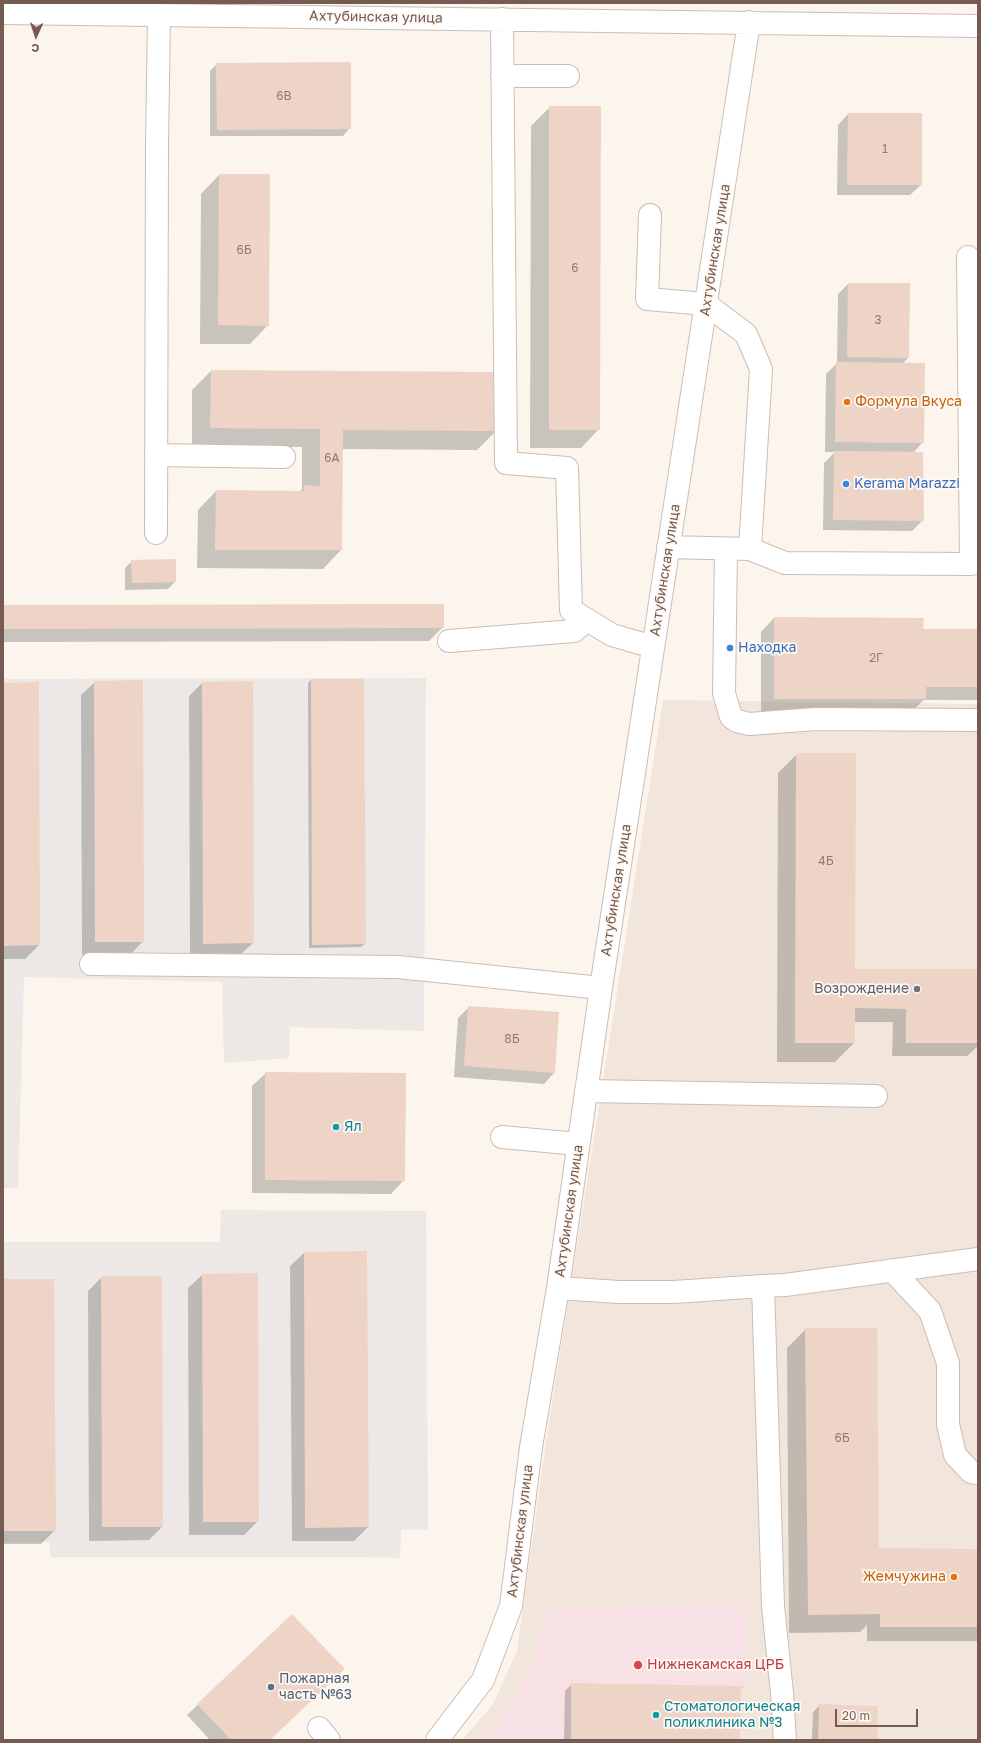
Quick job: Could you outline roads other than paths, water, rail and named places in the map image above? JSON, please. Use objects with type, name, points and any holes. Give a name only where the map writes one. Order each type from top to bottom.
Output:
[{"type":"street","name":"Ахтубинская улица","points":[[3,13],[978,26]]},
{"type":"street","points":[[156,533],[156,146],[159,14]]},
{"type":"street","points":[[502,19],[506,463],[567,468],[571,610],[612,635],[653,647]]},
{"type":"street","name":"Ахтубинская улица","points":[[437,1740],[483,1680],[510,1606],[531,1447],[558,1288],[601,988],[749,22]]},
{"type":"street","points":[[502,76],[568,76]]},
{"type":"street","points":[[650,216],[648,299],[706,304],[746,334],[761,369],[750,549]]},
{"type":"street","points":[[668,547],[750,549],[785,563],[971,564],[968,257]]},
{"type":"street","points":[[156,455],[284,457]]},
{"type":"street","points":[[726,549],[724,693],[731,717],[737,721],[749,724],[816,719],[978,720]]},
{"type":"street","points":[[449,641],[574,631],[587,620]]},
{"type":"street","points":[[91,964],[398,967],[601,988]]},
{"type":"street","points":[[586,1091],[876,1096]]},
{"type":"street","points":[[502,1137],[578,1144]]},
{"type":"street","points":[[558,1288],[619,1292],[674,1292],[785,1285],[978,1259]]},
{"type":"street","points":[[892,1270],[930,1311],[948,1363],[948,1424],[955,1455],[971,1472],[978,1473]]},
{"type":"street","points":[[763,1286],[773,1606],[782,1693],[785,1740]]},
{"type":"place","name":"Формула Вкуса","points":[[847,402]]},
{"type":"place","name":"Kerama Marazzi","points":[[846,484]]},
{"type":"place","name":"Находка","points":[[730,648]]},
{"type":"place","name":"Возрождение","points":[[917,989]]},
{"type":"place","name":"Ял","points":[[336,1127]]},
{"type":"place","name":"Жемчужина","points":[[954,1577]]},
{"type":"place","name":"Нижнекамская ЦРБ","points":[[638,1665]]},
{"type":"place","name":"Пожарная часть №63","points":[[271,1687]]},
{"type":"place","name":"Стоматологическая поликлиника №3","points":[[656,1715]]}]
